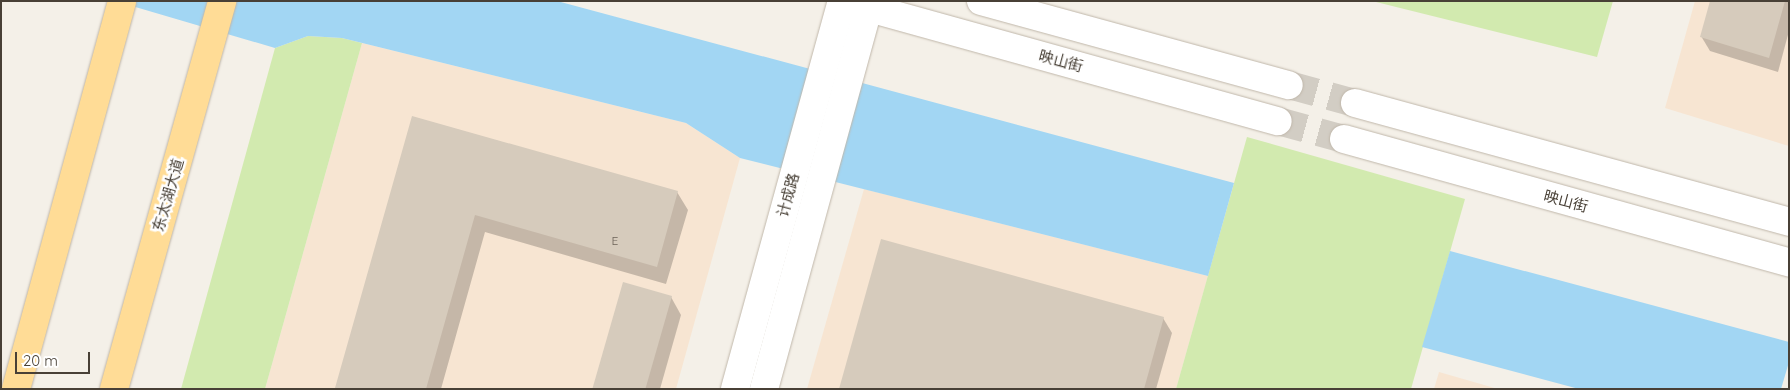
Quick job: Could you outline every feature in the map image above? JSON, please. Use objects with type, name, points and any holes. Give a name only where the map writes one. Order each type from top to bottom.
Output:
[{"type":"main road","points":[[16,389],[122,1]]},
{"type":"main road","name":"东太湖大道","points":[[114,389],[222,1]]},
{"type":"street","points":[[981,1],[1289,85]]},
{"type":"street","name":"映山街","points":[[856,3],[1278,121]]},
{"type":"street","name":"计成路","points":[[735,389],[856,3]]},
{"type":"street","name":"计成路","points":[[764,389],[856,3]]},
{"type":"street","points":[[1355,103],[1789,222]]},
{"type":"street","name":"映山街","points":[[1344,139],[1789,262]]},
{"type":"shaded area","points":[[1695,1],[1789,1],[1789,146],[1665,108]]},
{"type":"shaded area","points":[[362,43],[686,123],[740,158],[676,389],[265,389]]},
{"type":"shaded area","points":[[864,189],[1208,276],[1176,389],[807,389]]},
{"type":"shaded area","points":[[1439,372],[1498,389],[1434,389]]},
{"type":"green space","points":[[1372,1],[1613,1],[1597,57]]},
{"type":"green space","points":[[308,36],[342,38],[362,43],[265,389],[181,389],[275,48]]},
{"type":"green space","points":[[1247,137],[1465,199],[1411,389],[1176,389]]},
{"type":"water","points":[[115,1],[557,1],[1234,183],[1208,276],[740,158],[686,123],[342,38],[308,36],[275,48]]},
{"type":"water","points":[[1450,251],[1789,342],[1789,362],[1781,389],[1579,389],[1422,347]]},
{"type":"building","points":[[1710,1],[1785,1],[1769,58],[1700,37]]},
{"type":"building","points":[[412,116],[678,191],[657,267],[475,215],[426,389],[335,388]]},
{"type":"building","points":[[881,239],[1164,317],[1144,389],[839,389]]},
{"type":"building","points":[[623,282],[672,296],[645,389],[592,389]]},
{"type":"tunnel","points":[[1289,85],[1355,103]]},
{"type":"tunnel","points":[[1278,121],[1344,139]]}]
